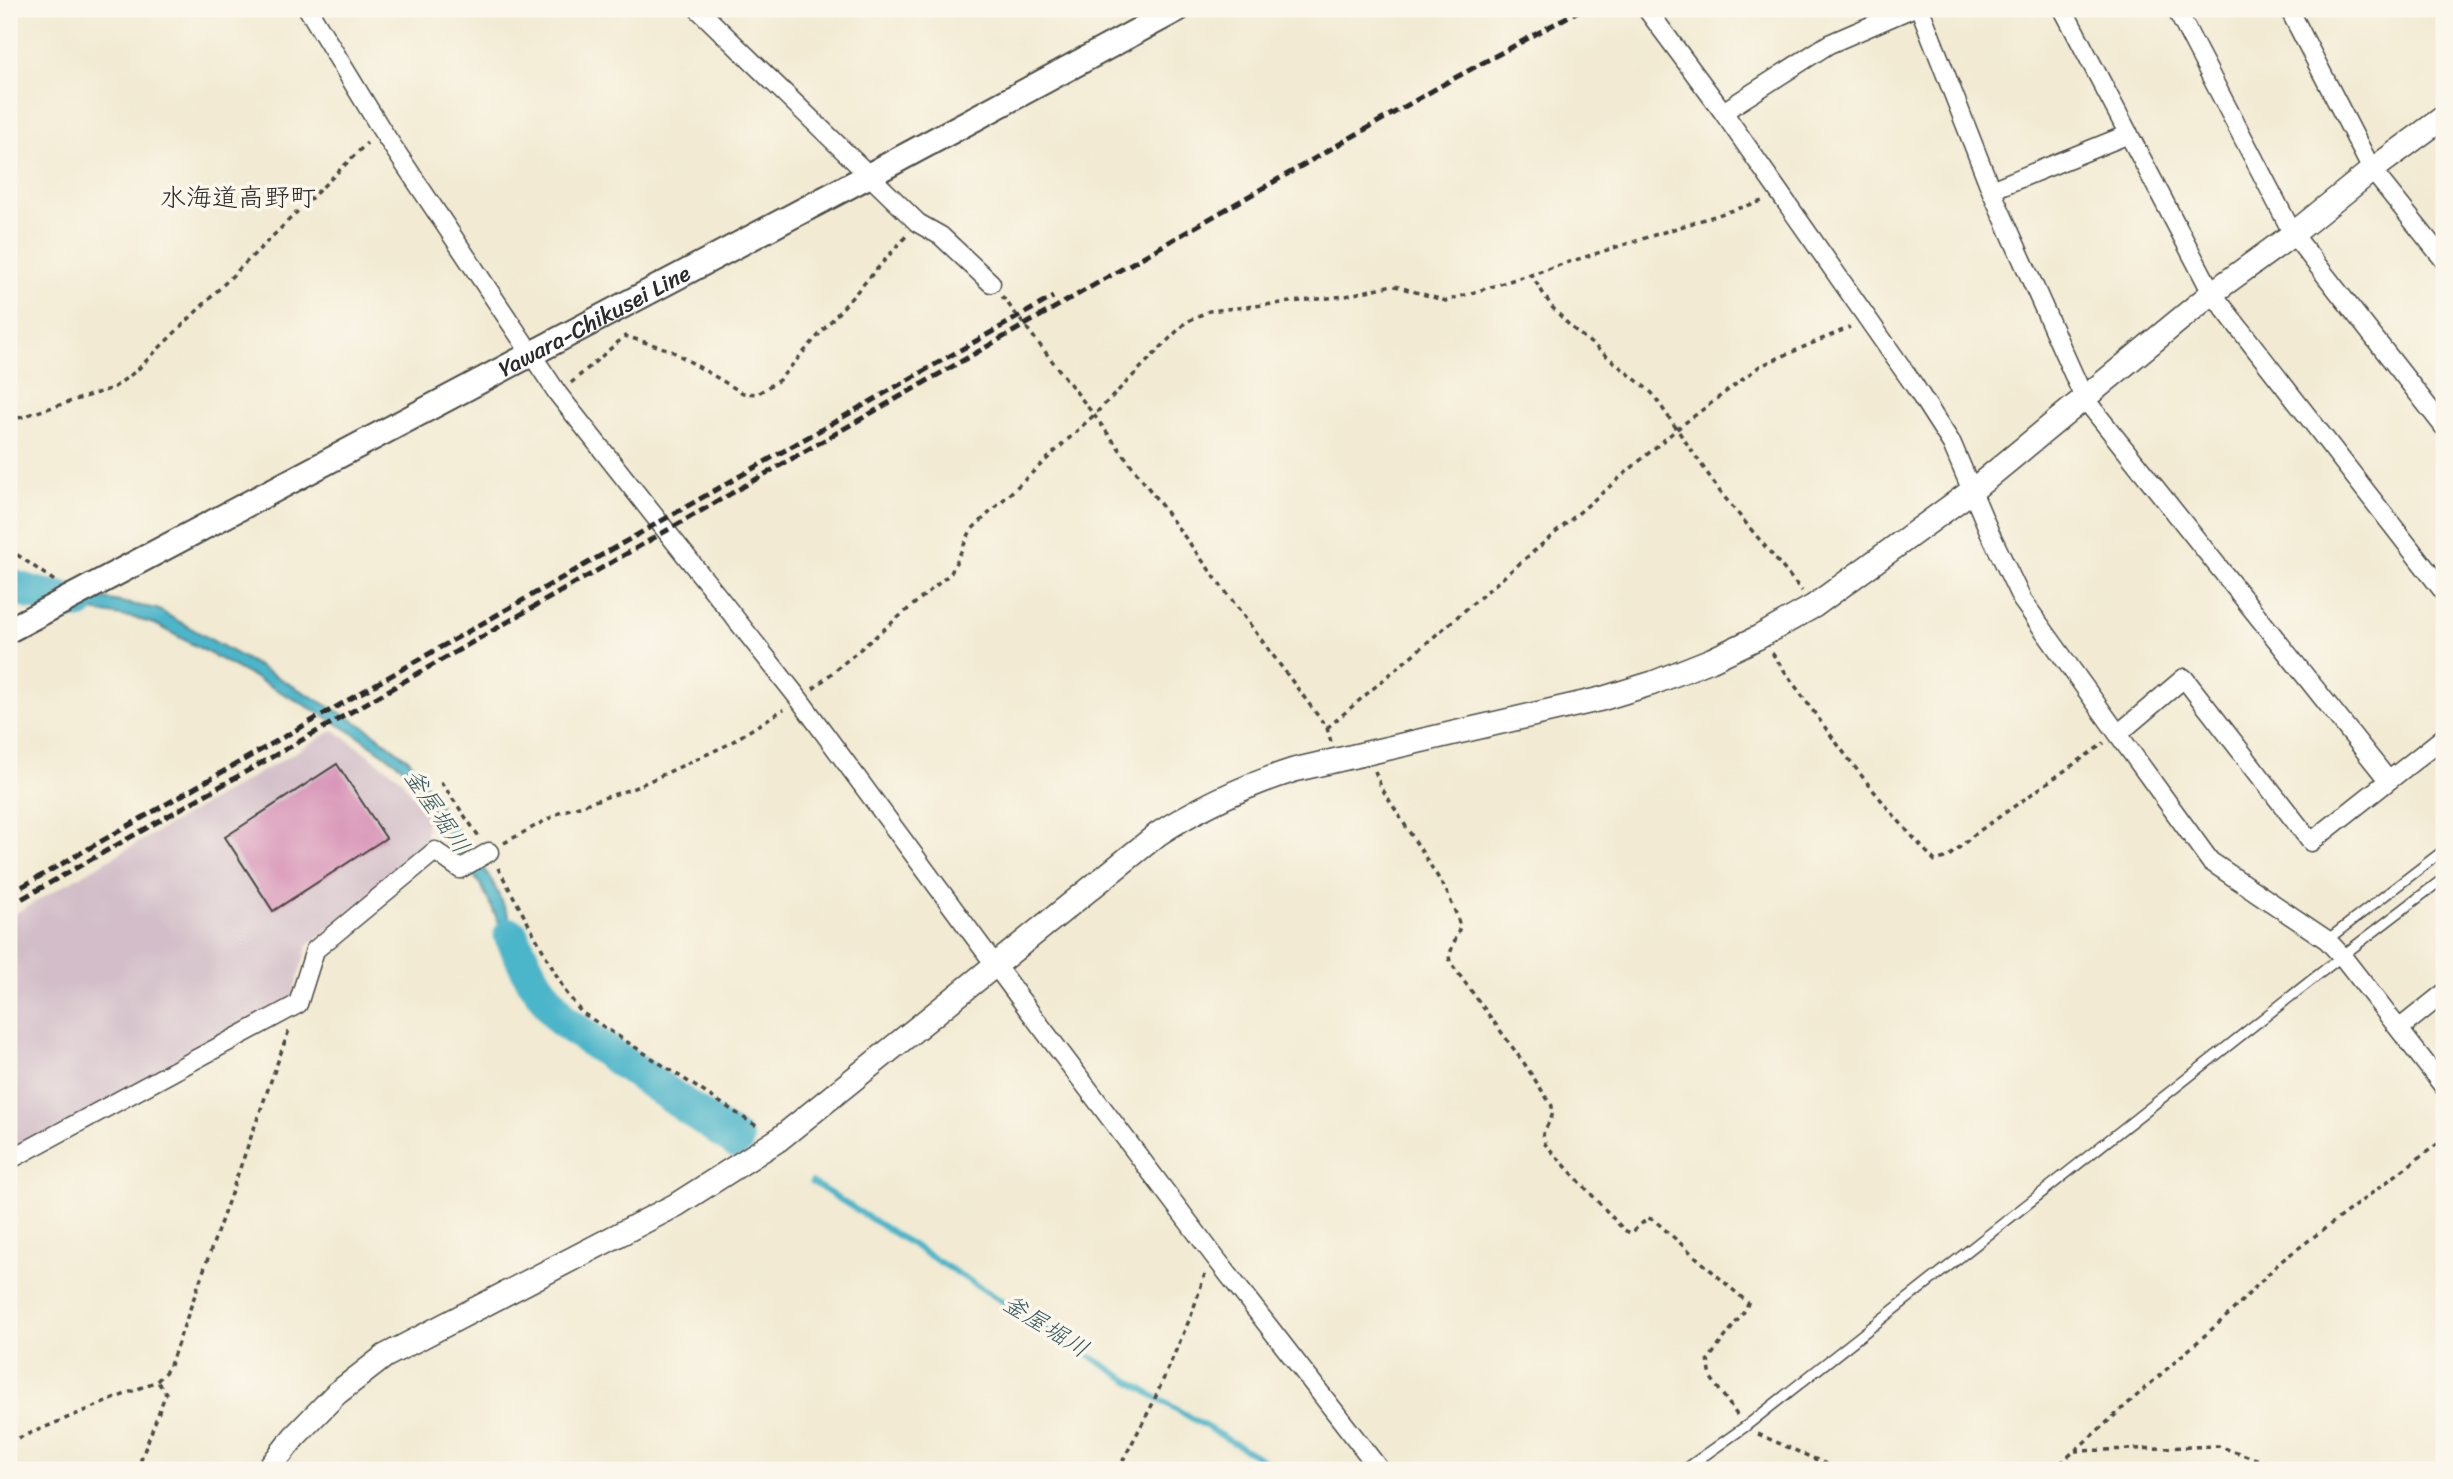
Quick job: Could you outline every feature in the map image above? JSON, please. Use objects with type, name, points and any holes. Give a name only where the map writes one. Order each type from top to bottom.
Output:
[{"type":"main road","name":"Yawara-Chikusei Line","points":[[9,630],[1178,9]]},
{"type":"street","points":[[308,9],[381,129],[558,394],[799,699],[1214,1256],[1380,1470]]},
{"type":"street","points":[[698,9],[918,223],[941,236],[991,284]]},
{"type":"street","points":[[1723,112],[1829,44],[1910,9]]},
{"type":"street","points":[[1920,9],[1991,190],[2084,398],[2388,780]]},
{"type":"street","points":[[2063,9],[2212,293],[2444,592]]},
{"type":"street","points":[[2176,9],[2293,234],[2444,427]]},
{"type":"street","points":[[2289,9],[2372,170],[2444,260]]},
{"type":"street","points":[[1649,10],[1868,319],[1952,444],[2022,600],[2210,861],[2327,940],[2444,1087]]},
{"type":"street","points":[[268,1470],[294,1437],[336,1394],[385,1356],[676,1205],[778,1140],[1158,834],[1185,817],[1249,784],[1294,769],[1601,699],[1665,678],[1759,636],[1814,606],[1973,490],[2212,293],[2444,117]]},
{"type":"street","points":[[1991,190],[2129,134]]},
{"type":"street","points":[[2118,734],[2184,678],[2311,842],[2444,737]]},
{"type":"street","points":[[9,1160],[298,1004],[315,950],[435,851],[460,869],[489,852]]},
{"type":"street","points":[[2399,1029],[2444,993]]},
{"type":"lane","points":[[2327,940],[2444,850]]},
{"type":"lane","points":[[1684,1470],[1746,1426],[2444,878]]},
{"type":"path","points":[[9,421],[113,388],[136,371],[381,129]]},
{"type":"path","points":[[489,852],[561,812],[634,788],[727,745],[799,699],[951,573],[971,530],[1094,415],[1186,321],[1209,311],[1346,296],[1392,285],[1446,301],[1781,196]]},
{"type":"path","points":[[558,394],[625,336],[670,350],[743,393],[757,394],[779,380],[918,223]]},
{"type":"path","points":[[1530,273],[1552,307],[1571,327],[1644,386],[1721,493],[1814,606]]},
{"type":"path","points":[[991,284],[1094,415],[1327,728],[1677,429],[1760,366],[1868,319]]},
{"type":"path","points":[[9,549],[75,594]]},
{"type":"path","points":[[1759,636],[1842,753],[1894,818],[1935,861],[1948,857],[1975,834],[2118,734]]},
{"type":"path","points":[[1368,752],[1381,787],[1446,890],[1457,916],[1460,926],[1449,956],[1450,962],[1552,1106],[1552,1116],[1543,1134],[1545,1144],[1624,1230],[1631,1233],[1648,1218],[1654,1220],[1748,1303],[1708,1360],[1711,1378],[1736,1414]]},
{"type":"path","points":[[441,782],[489,852],[565,991],[581,1012],[778,1140]]},
{"type":"path","points":[[9,1442],[157,1381],[169,1368],[298,1004]]},
{"type":"path","points":[[2053,1470],[2153,1384],[2229,1314],[2280,1262],[2444,1139]]},
{"type":"path","points":[[1118,1470],[1152,1405],[1214,1256]]},
{"type":"path","points":[[137,1470],[166,1393],[157,1381]]},
{"type":"path","points":[[1746,1426],[1749,1430],[1840,1470]]},
{"type":"path","points":[[2073,1451],[2218,1446],[2289,1470]]},
{"type":"path","points":[[2314,1470],[2354,1464],[2365,1470]]},
{"type":"shaded area","points":[[334,730],[399,777],[427,815],[426,841],[416,858],[308,945],[291,1000],[9,1155],[9,917]]},
{"type":"water","points":[[35,586],[157,609],[367,728],[409,760],[492,881],[537,975],[527,981],[482,887],[401,766],[316,711],[157,625],[134,618],[26,600]]},
{"type":"building","points":[[337,764],[386,838],[273,911],[225,837]]},
{"type":"waterway","name":"釜屋堀川","points":[[9,586],[79,602]]},
{"type":"waterway","name":"釜屋堀川","points":[[511,935],[532,978],[562,1020],[736,1141]]},
{"type":"waterway","name":"釜屋堀川","points":[[812,1182],[1147,1392],[1280,1470]]},
{"type":"railway","points":[[9,906],[1451,80],[1582,9]]},
{"type":"railway","points":[[9,894],[1053,297]]},
{"type":"district","name":"水海道高野町","points":[[238,197]]}]
